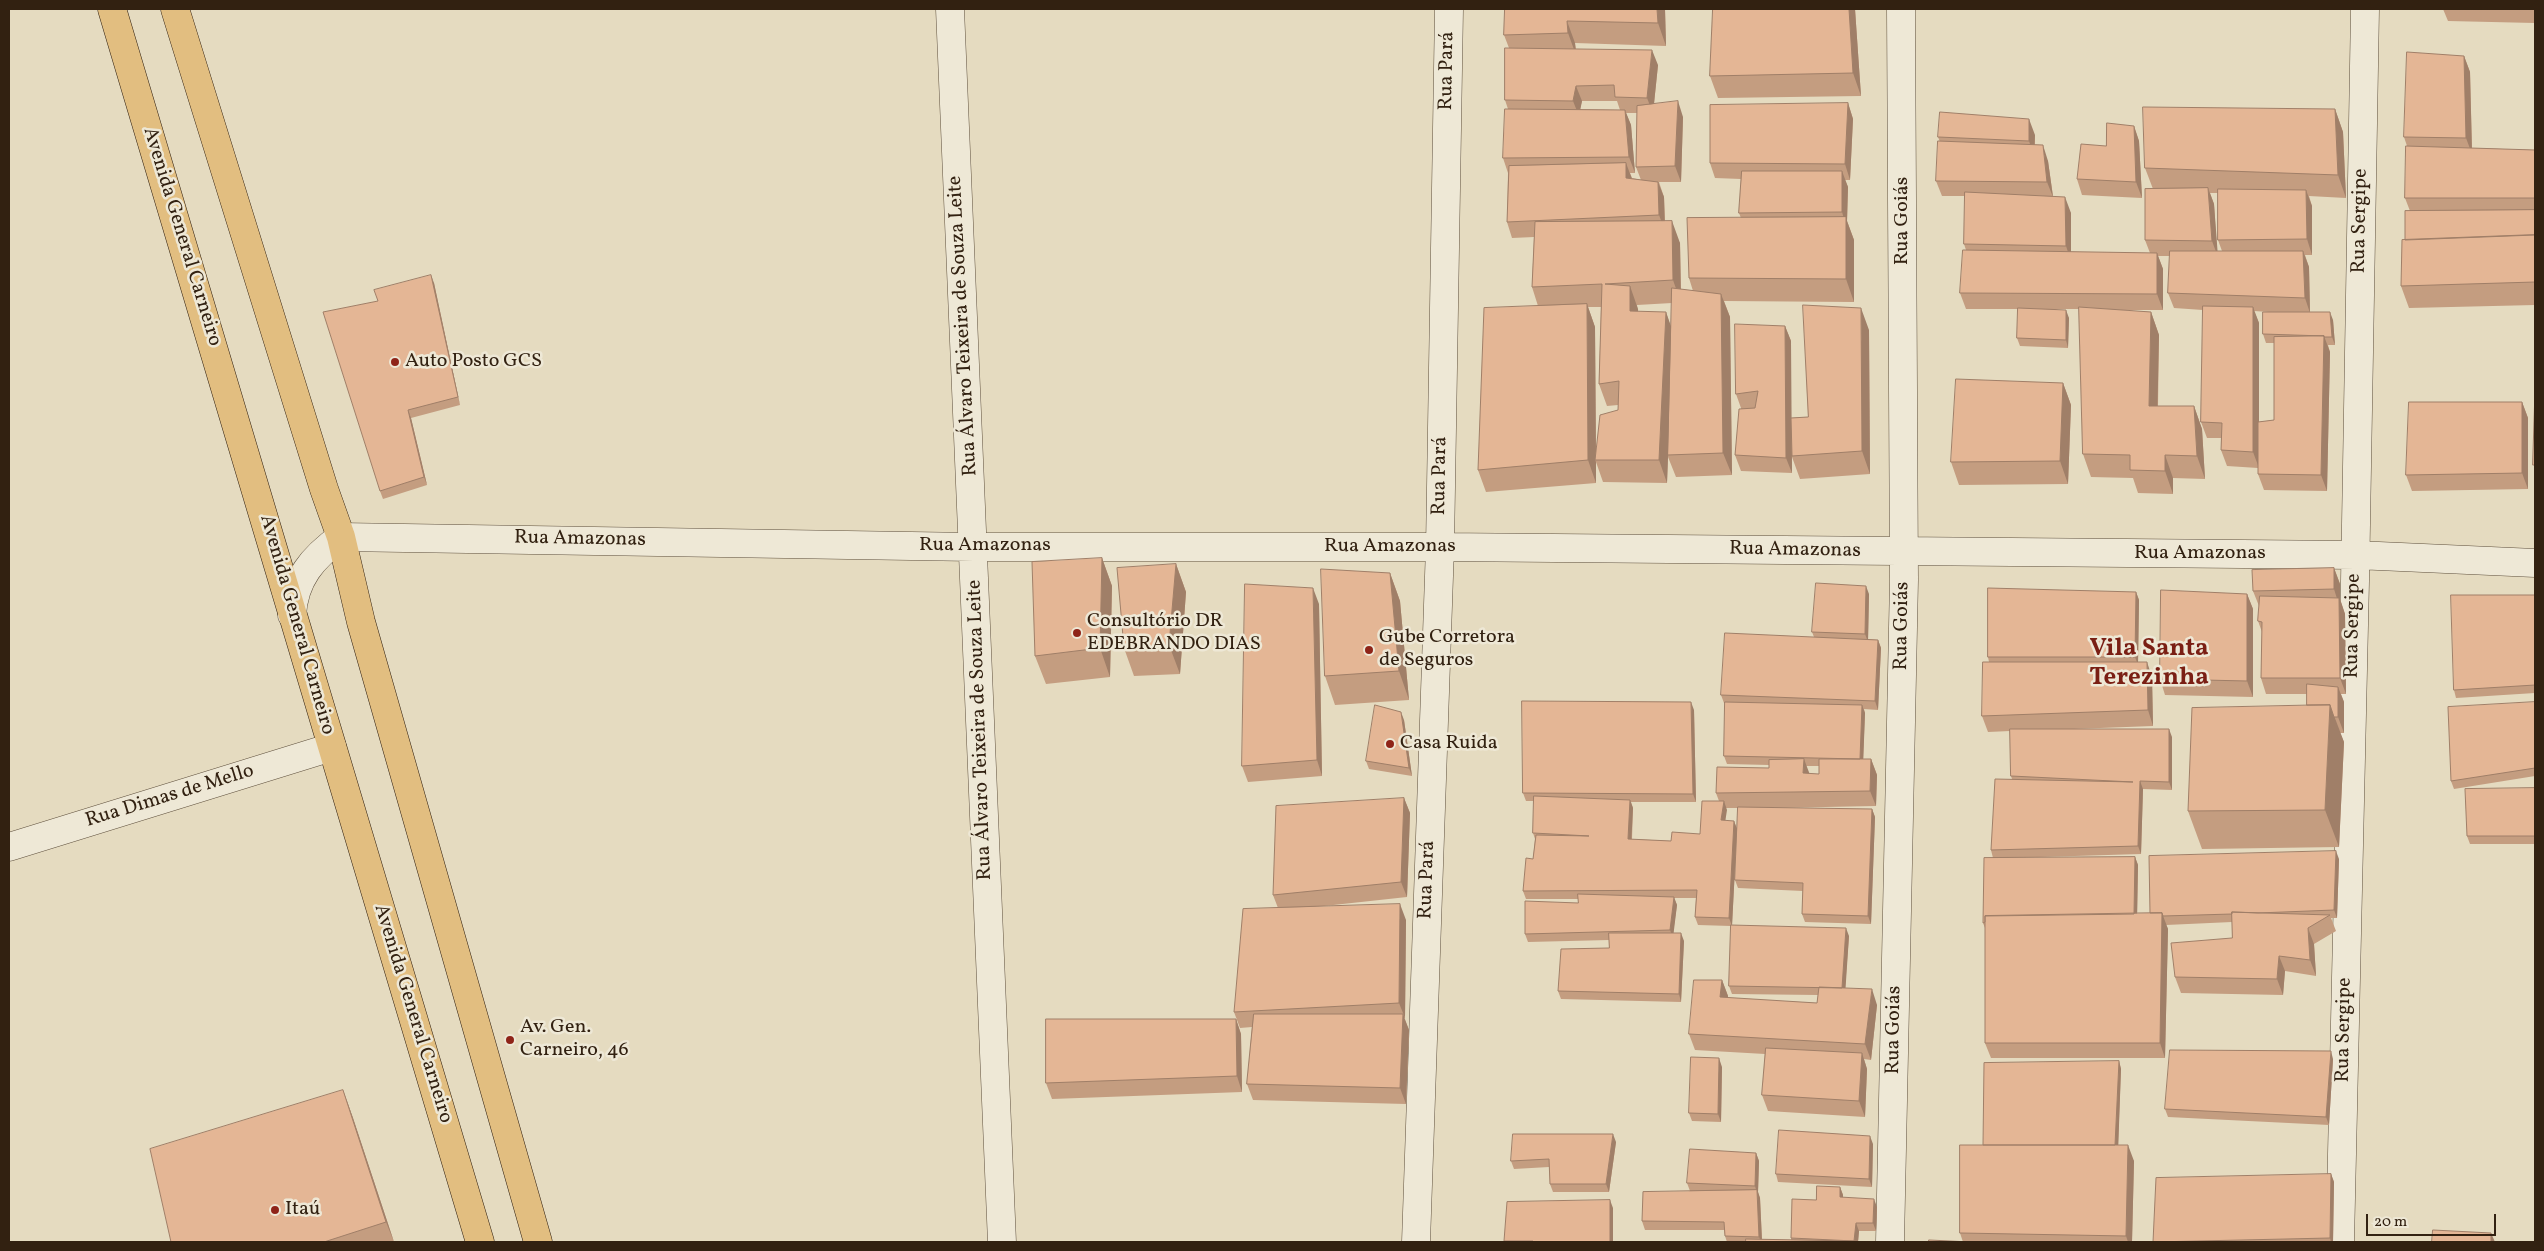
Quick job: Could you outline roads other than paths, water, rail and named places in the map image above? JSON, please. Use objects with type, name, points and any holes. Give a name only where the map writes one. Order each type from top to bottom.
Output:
[{"type":"main road","name":"Avenida General Carneiro","points":[[112,9],[480,1242]]},
{"type":"main road","points":[[175,9],[321,479],[341,537],[361,622],[538,1242]]},
{"type":"street","name":"Rua Álvaro Teixeira de Souza Leite","points":[[950,9],[1002,1242]]},
{"type":"street","name":"Rua Pará","points":[[1416,1242],[1440,547],[1449,9]]},
{"type":"street","name":"Rua Goiás","points":[[1890,1242],[1904,552],[1901,9]]},
{"type":"street","name":"Rua Sergipe","points":[[2340,1242],[2356,555],[2365,9]]},
{"type":"street","points":[[292,615],[293,596],[312,561],[341,537]]},
{"type":"street","name":"Rua Amazonas","points":[[341,537],[974,547],[1440,547],[2356,555],[2535,563]]},
{"type":"street","name":"Rua Dimas de Mello","points":[[9,846],[332,747]]},
{"type":"place","name":"Auto Posto GCS","points":[[395,362]]},
{"type":"place","name":"Consultório DR EDEBRANDO DIAS","points":[[1077,633]]},
{"type":"place","name":"Gube Corretora de Seguros","points":[[1369,650]]},
{"type":"place","name":"Casa Ruida","points":[[1390,744]]},
{"type":"place","name":"Av. Gen. Carneiro, 46","points":[[510,1040]]},
{"type":"place","name":"Itaú","points":[[275,1210]]},
{"type":"district","name":"Vila Santa Terezinha","points":[[2149,664]]}]
